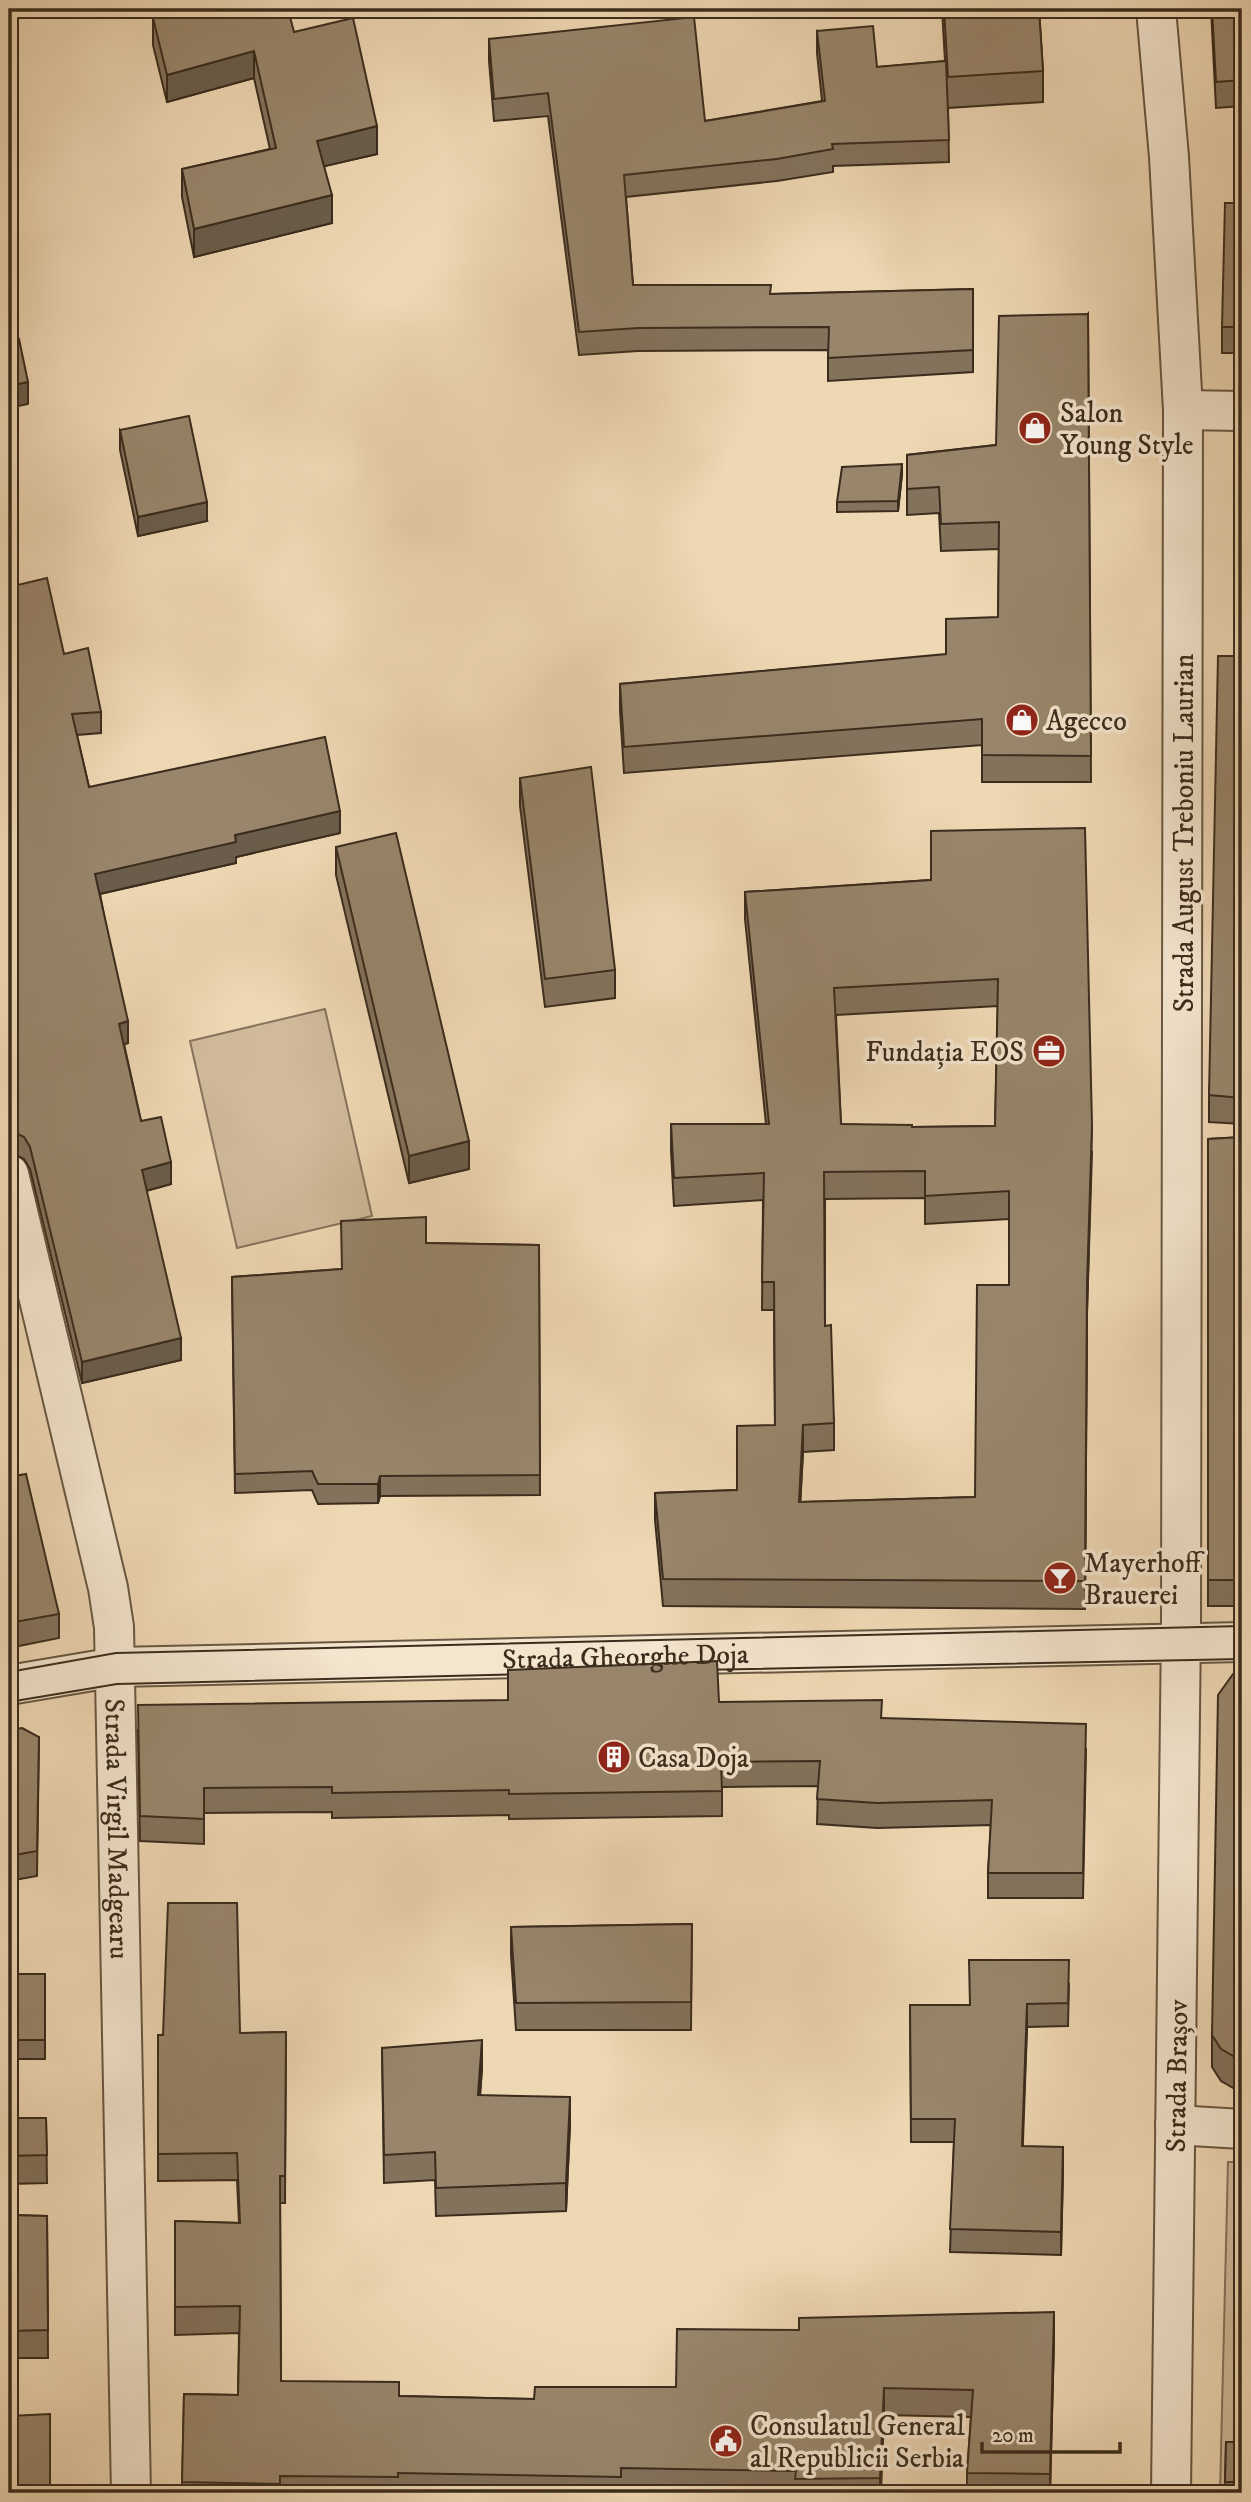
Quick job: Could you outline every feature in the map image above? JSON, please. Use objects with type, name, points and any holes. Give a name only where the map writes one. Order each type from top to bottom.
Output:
[{"type":"street","name":"Strada August Treboniu Laurian","points":[[1156,9],[1169,157],[1183,410],[1201,1143],[1181,1650]]},
{"type":"street","points":[[1183,410],[1242,411]]},
{"type":"street","name":"Strada Virgil Madgearu","points":[[9,1174],[108,1588],[116,1667],[131,2493]]},
{"type":"street","name":"Strada Gheorghe Doja","points":[[9,1685],[116,1667],[1181,1650],[1242,1642]]},
{"type":"street","name":"Strada Brașov","points":[[1171,2493],[1181,1650]]},
{"type":"street","points":[[1175,2125],[1242,2129]]},
{"type":"shaded area","points":[[325,1009],[372,1216],[237,1248],[190,1041]]},
{"type":"shaded area","points":[[1228,2162],[1242,2162],[1242,2493],[1220,2493]]},
{"type":"building","points":[[183,9],[288,9],[294,32],[353,18],[377,126],[317,141],[332,195],[194,229],[182,169],[276,148],[254,51],[167,75],[153,18]]},
{"type":"building","points":[[944,9],[1039,9],[1043,71],[948,77]]},
{"type":"building","points":[[1212,9],[1242,9],[1242,80],[1216,82]]},
{"type":"building","points":[[694,17],[705,121],[825,101],[817,31],[873,26],[877,67],[946,61],[949,140],[832,144],[833,149],[777,159],[624,175],[633,285],[771,285],[770,294],[973,289],[973,350],[828,358],[829,327],[638,328],[579,332],[548,93],[494,99],[489,39]]},
{"type":"building","points":[[1225,203],[1242,203],[1242,327],[1222,327]]},
{"type":"building","points":[[1088,314],[1091,756],[982,755],[982,719],[624,747],[620,684],[946,654],[946,619],[998,617],[999,522],[941,524],[939,487],[907,489],[907,455],[996,445],[999,316]]},
{"type":"building","points":[[19,339],[28,382],[9,386],[9,341]]},
{"type":"building","points":[[189,416],[207,502],[138,517],[120,430]]},
{"type":"building","points":[[902,464],[898,501],[837,502],[842,467]]},
{"type":"building","points":[[47,578],[64,654],[88,648],[101,712],[72,714],[89,787],[325,737],[340,811],[235,835],[236,842],[95,874],[128,1021],[119,1024],[141,1121],[161,1117],[171,1162],[142,1170],[181,1338],[82,1362],[30,1147],[24,1137],[12,1131],[9,1117],[9,587]]},
{"type":"building","points":[[1218,656],[1242,656],[1242,1098],[1209,1095]]},
{"type":"building","points":[[591,767],[615,970],[545,979],[520,778]]},
{"type":"building","points":[[1085,828],[1092,1125],[1087,1285],[1085,1581],[663,1579],[655,1493],[737,1490],[737,1426],[775,1425],[774,1282],[762,1282],[764,1173],[674,1178],[671,1124],[769,1124],[745,892],[931,880],[931,831]],"holes":[[[998,979],[995,1126],[841,1124],[834,988]],[[925,1171],[925,1196],[1009,1191],[1009,1285],[977,1285],[975,1497],[799,1502],[803,1425],[834,1423],[831,1325],[825,1326],[824,1172]]]},
{"type":"building","points":[[396,833],[469,1141],[409,1156],[336,847]]},
{"type":"building","points":[[1242,1137],[1242,1580],[1208,1580],[1208,1139]]},
{"type":"building","points":[[426,1217],[426,1243],[539,1245],[540,1475],[380,1476],[378,1484],[318,1484],[312,1471],[235,1474],[232,1277],[342,1269],[341,1221]]},
{"type":"building","points":[[9,1451],[14,1476],[26,1474],[59,1614],[9,1623]]},
{"type":"building","points":[[717,1661],[719,1702],[882,1700],[881,1718],[1086,1724],[1083,1873],[988,1873],[992,1800],[877,1803],[817,1799],[820,1761],[721,1762],[722,1791],[332,1793],[332,1787],[204,1788],[204,1819],[140,1816],[138,1705],[508,1700],[508,1670]]},
{"type":"building","points":[[1242,1670],[1242,2057],[1235,2057],[1221,2049],[1212,2035],[1218,1695],[1233,1674]]},
{"type":"building","points":[[22,1728],[39,1737],[37,1851],[9,1856],[9,1730]]},
{"type":"building","points":[[168,1903],[237,1903],[240,2033],[286,2032],[285,2176],[280,2176],[281,2381],[399,2382],[399,2396],[534,2399],[535,2387],[676,2387],[677,2329],[799,2330],[799,2318],[1054,2312],[1050,2474],[967,2473],[973,2390],[884,2388],[880,2478],[795,2479],[796,2471],[621,2468],[621,2477],[398,2473],[398,2477],[280,2476],[280,2484],[182,2482],[184,2394],[238,2395],[240,2306],[175,2307],[175,2221],[240,2223],[237,2153],[158,2154],[158,2035],[163,2035]]},
{"type":"building","points":[[692,1924],[691,2002],[516,2003],[511,1927]]},
{"type":"building","points":[[969,1960],[1069,1960],[1068,2003],[1027,2004],[1022,2146],[1063,2147],[1061,2232],[950,2229],[955,2119],[911,2119],[910,2005],[970,2005]]},
{"type":"building","points":[[9,1974],[45,1974],[45,2040],[9,2040]]},
{"type":"building","points":[[482,2040],[478,2095],[570,2097],[566,2183],[436,2188],[435,2152],[384,2155],[382,2048]]},
{"type":"building","points":[[9,2118],[46,2118],[47,2155],[9,2156]]},
{"type":"building","points":[[9,2215],[47,2216],[48,2330],[9,2331]]},
{"type":"building","points":[[50,2414],[50,2493],[9,2493],[9,2416]]},
{"type":"building","points":[[1226,2442],[1242,2442],[1242,2482],[1225,2482]]},
{"type":"tram line","points":[[9,1672],[116,1653],[1242,1626]]},
{"type":"tram line","points":[[697,1670],[1242,1659]]},
{"type":"tram line","points":[[9,1702],[117,1684],[529,1674]]},
{"type":"place","name":"Salon Young Style","points":[[1035,428]]},
{"type":"place","name":"Agecco","points":[[1022,720]]},
{"type":"place","name":"Fundația EOS","points":[[1049,1051]]},
{"type":"place","name":"Mayerhoff Brauerei","points":[[1060,1578]]},
{"type":"place","name":"Casa Doja","points":[[614,1757]]},
{"type":"place","name":"Consulatul General al Republicii Serbia","points":[[726,2441]]}]
